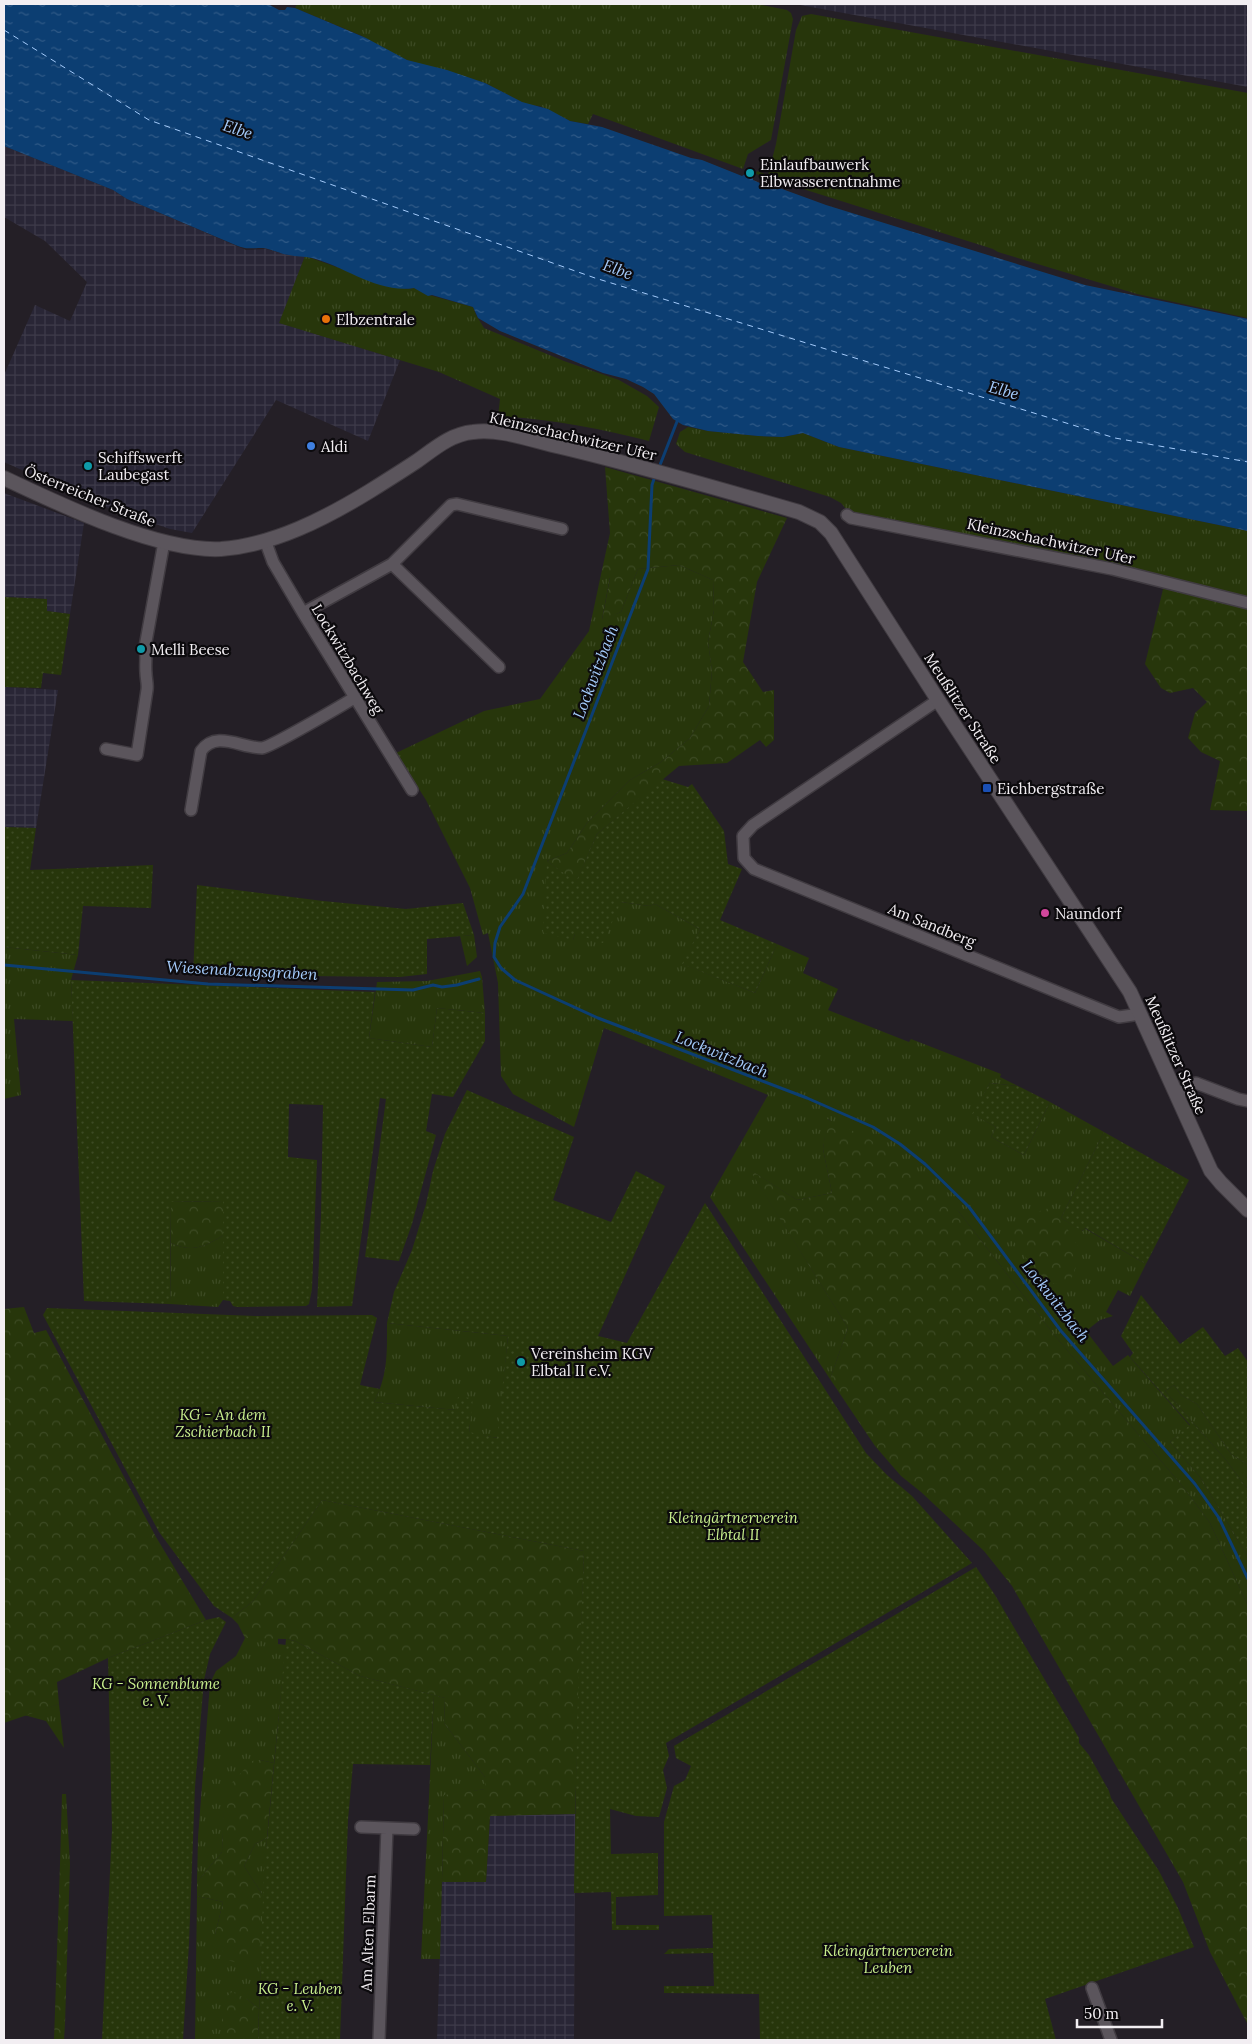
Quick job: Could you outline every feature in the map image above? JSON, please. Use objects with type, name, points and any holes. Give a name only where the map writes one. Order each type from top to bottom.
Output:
[{"type":"street","name":"Kleinzschachwitzer Ufer","points":[[205,548],[229,548],[265,540],[297,529],[341,508],[445,441],[471,432],[482,431],[510,435],[643,467],[799,512],[820,522],[831,533]]},
{"type":"street","name":"Österreicher Straße","points":[[4,478],[62,504],[164,542],[205,548]]},
{"type":"street","points":[[303,613],[392,564],[447,509],[457,504],[562,529]]},
{"type":"street","name":"Kleinzschachwitzer Ufer","points":[[847,515],[851,518],[1112,569],[1248,603]]},
{"type":"street","name":"Meußlitzer Straße","points":[[831,533],[1130,992],[1212,1171],[1221,1183],[1248,1210]]},
{"type":"street","name":"Lockwitzbachweg","points":[[265,540],[274,562],[303,613],[412,790]]},
{"type":"street","name":"Österreicher Straße","points":[[106,749],[137,755],[148,680],[146,675],[147,655],[145,647],[164,542]]},
{"type":"street","points":[[392,564],[499,666]]},
{"type":"street","points":[[191,810],[201,751],[207,743],[216,740],[264,748],[354,698]]},
{"type":"street","name":"Am Sandberg","points":[[938,700],[746,832],[743,836],[744,858],[754,869],[1120,1017],[1140,1014]]},
{"type":"street","points":[[1176,1095],[1196,1083],[1238,1099],[1248,1100]]},
{"type":"street","points":[[361,1827],[414,1829]]},
{"type":"street","name":"Am Alten Elbarm","points":[[379,2040],[387,1828]]},
{"type":"street","points":[[1092,1988],[1111,2040]]},
{"type":"shaded area","points":[[794,4],[1248,4],[1248,87],[800,5]]},
{"type":"shaded area","points":[[4,146],[113,190],[127,199],[246,250],[266,249],[288,255],[305,256],[280,323],[400,360],[368,441],[276,400],[192,533],[170,529],[100,505],[4,462],[4,375],[35,305],[70,321],[87,282],[45,241],[4,217]]},
{"type":"shaded area","points":[[4,493],[84,523],[70,614],[46,611],[47,599],[4,597]]},
{"type":"shaded area","points":[[5,687],[58,690],[36,828],[4,827]]},
{"type":"shaded area","points":[[575,1814],[574,2040],[437,2040],[442,1882],[486,1882],[490,1816]]},
{"type":"green space","points":[[297,4],[757,4],[787,10],[791,13],[793,19],[771,140],[748,154],[743,169],[593,114],[588,124],[570,121],[540,106],[527,105],[485,83],[400,58],[362,36],[295,8]]},
{"type":"green space","points":[[811,14],[1248,93],[1248,318],[1137,294],[998,252],[756,174],[757,171],[768,175],[776,144],[796,30],[802,16]]},
{"type":"green space","points":[[305,256],[407,289],[414,288],[429,295],[473,307],[484,328],[564,361],[619,380],[647,396],[659,407],[649,441],[574,425],[498,416],[500,399],[439,372],[279,323]]},
{"type":"green space","points":[[688,427],[759,436],[783,437],[803,433],[839,447],[1248,531],[1248,597],[1110,564],[851,515],[841,503],[830,497],[685,452],[676,444],[680,432]]},
{"type":"green space","points":[[605,467],[787,518],[757,582],[743,662],[763,692],[774,690],[774,740],[766,747],[760,740],[727,763],[679,766],[597,834],[576,883],[547,861],[567,853],[587,823],[630,780],[661,762],[690,738],[709,706],[712,671],[708,642],[714,610],[713,580],[679,565],[638,569],[621,612],[602,620],[610,578],[600,579],[610,533]]},
{"type":"green space","points":[[679,565],[713,580],[714,610],[708,642],[712,671],[709,706],[690,738],[661,762],[630,780],[587,823],[567,853],[547,861],[573,940],[575,934],[621,902],[649,906],[655,904],[700,929],[683,964],[755,993],[777,944],[809,958],[803,973],[838,989],[828,1010],[909,1042],[911,1039],[1001,1074],[1000,1077],[1018,1086],[990,1083],[973,1114],[996,1127],[991,1137],[1024,1155],[1050,1102],[1104,1132],[1061,1218],[1083,1231],[1084,1228],[1146,1264],[1130,1296],[1118,1290],[1106,1312],[1113,1316],[1100,1320],[1086,1331],[1113,1366],[1128,1355],[1190,1426],[1170,1442],[1200,1477],[1248,1557],[1248,1606],[1210,1523],[1184,1488],[1055,1336],[959,1212],[828,1119],[823,1149],[832,1193],[797,1200],[750,1170],[848,1328],[830,1379],[710,1197],[768,1095],[604,1028],[574,1127],[513,1094],[501,1076],[498,983],[488,933],[483,935],[470,888],[426,800],[396,753],[484,711],[540,699],[589,631],[600,579],[610,577],[602,619],[621,612],[638,569]]},
{"type":"green space","points":[[1164,585],[1248,609],[1248,811],[1210,810],[1220,761],[1201,752],[1188,738],[1195,713],[1207,702],[1193,688],[1170,693],[1161,688],[1145,664]]},
{"type":"green space","points":[[4,597],[47,599],[47,611],[70,614],[61,675],[43,673],[41,688],[5,687],[4,704]]},
{"type":"green space","points":[[662,779],[688,787],[692,784],[724,831],[728,864],[742,869],[720,920],[777,944],[755,993],[682,964],[700,929],[655,904],[649,906],[621,902],[603,943],[575,934],[573,940],[543,933],[547,861],[576,882],[597,834]]},
{"type":"green space","points":[[4,827],[36,828],[30,870],[153,865],[151,908],[83,906],[78,955],[4,947]]},
{"type":"green space","points":[[197,885],[323,901],[406,909],[463,903],[474,935],[427,939],[427,974],[400,977],[193,975]]},
{"type":"green space","points":[[474,935],[477,957],[467,966],[460,936]]},
{"type":"green space","points":[[4,947],[78,955],[71,980],[73,1021],[14,1019],[21,1095],[4,1099]]},
{"type":"green space","points":[[480,971],[485,1013],[437,1008],[432,1047],[369,1038],[377,982],[427,981]]},
{"type":"green space","points":[[71,980],[375,992],[369,1038],[432,1047],[437,1008],[485,1013],[485,1041],[453,1097],[432,1094],[426,1131],[436,1135],[412,1224],[399,1261],[365,1257],[386,1099],[380,1098],[352,1306],[317,1307],[323,1105],[289,1104],[288,1157],[317,1160],[312,1289],[309,1304],[306,1306],[237,1307],[233,1306],[230,1301],[223,1300],[223,1201],[171,1202],[170,1304],[84,1301]]},
{"type":"green space","points":[[990,1083],[1018,1086],[1050,1102],[1024,1155],[991,1137],[996,1127],[972,1114]]},
{"type":"green space","name":"Kleingärtnerverein Elbtal II","points":[[467,1090],[574,1137],[553,1200],[611,1222],[636,1171],[665,1186],[598,1336],[627,1343],[705,1203],[866,1453],[887,1475],[912,1496],[972,1563],[666,1743],[669,1756],[663,1770],[667,1788],[659,1817],[636,1816],[610,1809],[611,1854],[658,1853],[658,1895],[616,1897],[616,1925],[659,1925],[659,1930],[612,1930],[611,1892],[574,1893],[577,1721],[584,1551],[322,1500],[253,1601],[232,1618],[214,1606],[159,1532],[43,1315],[47,1308],[257,1316],[372,1315],[377,1318],[360,1385],[380,1389],[374,1402],[456,1410],[458,1397],[473,1398],[469,1432],[497,1438],[508,1336],[387,1323],[394,1292],[412,1250],[445,1134]]},
{"type":"green space","points":[[827,1119],[868,1138],[959,1212],[1055,1336],[1184,1488],[1210,1523],[1248,1606],[1248,2025],[1210,1952],[1183,1882],[1012,1586],[984,1551],[921,1492],[901,1476],[875,1446],[830,1379],[848,1328],[749,1169],[797,1200],[832,1193],[823,1149]]},
{"type":"green space","points":[[1104,1132],[1189,1180],[1146,1264],[1085,1228],[1082,1231],[1061,1218]]},
{"type":"green space","points":[[224,1201],[224,1235],[210,1243],[192,1248],[185,1248],[171,1243],[171,1202]]},
{"type":"green space","points":[[1049,1208],[1061,1218],[1081,1252],[1069,1285],[1045,1283],[1009,1235],[1025,1216]]},
{"type":"green space","points":[[224,1235],[223,1300],[218,1307],[170,1304],[171,1243],[185,1248],[192,1248],[210,1243]]},
{"type":"green space","points":[[1141,1295],[1180,1344],[1203,1327],[1225,1356],[1238,1348],[1248,1362],[1248,1465],[1231,1454],[1197,1404],[1181,1395],[1174,1385],[1165,1391],[1226,1460],[1248,1490],[1248,1557],[1200,1477],[1170,1442],[1190,1425],[1130,1357],[1133,1353],[1121,1336]]},
{"type":"green space","points":[[24,1307],[34,1333],[46,1330],[156,1537],[206,1620],[108,1658],[57,1682],[59,1704],[4,1723],[4,1309]]},
{"type":"green space","points":[[387,1323],[508,1336],[498,1438],[469,1433],[472,1398],[456,1410],[374,1402],[384,1373],[387,1354]]},
{"type":"green space","points":[[1174,1385],[1181,1395],[1197,1404],[1231,1454],[1248,1465],[1248,1490],[1226,1460],[1165,1391]]},
{"type":"green space","points":[[322,1500],[584,1551],[575,1814],[490,1816],[486,1882],[442,1882],[444,1795],[485,1789],[485,1777],[444,1723],[445,1698],[360,1676],[295,1641],[245,1638],[238,1624],[232,1618],[253,1601]]},
{"type":"green space","name":"Kleingärtnerverein Leuben","points":[[976,1567],[995,1595],[1079,1738],[1079,1743],[1089,1755],[1111,1798],[1159,1871],[1178,1908],[1194,1947],[1045,1999],[1056,2040],[760,2040],[759,1994],[664,1993],[664,1986],[714,1986],[713,1953],[664,1954],[669,1949],[713,1948],[712,1915],[664,1916],[664,1822],[674,1786],[685,1780],[691,1766],[676,1758],[674,1746]]},
{"type":"green space","name":"KG - Sonnenblume e. V.","points":[[219,1617],[226,1622],[210,1654],[204,1680],[195,1787],[183,2040],[102,2040],[112,1829],[108,1658],[206,1620]]},
{"type":"green space","points":[[245,1638],[278,1638],[278,1644],[286,1645],[274,1763],[260,1760],[225,1791],[222,1852],[197,1882],[198,1837],[210,1683],[216,1671],[236,1656]]},
{"type":"green space","name":"KG - Leuben e. V.","points":[[286,1639],[295,1641],[360,1676],[434,1695],[430,1765],[353,1764],[348,1820],[340,2040],[258,2040],[264,1871]]},
{"type":"green space","points":[[434,1695],[445,1698],[444,1723],[485,1777],[485,1789],[444,1796],[440,1959],[421,1959]]},
{"type":"green space","points":[[59,1704],[64,1748],[46,1721],[24,1715]]},
{"type":"green space","points":[[260,1760],[274,1763],[267,1838],[255,1844],[244,1866],[262,1894],[259,1955],[245,1965],[227,1960],[215,1935],[223,1902],[197,1896],[197,1882],[222,1852],[224,1791],[252,1761]]},
{"type":"green space","points":[[62,1794],[66,1794],[70,1864],[60,1864]]},
{"type":"green space","points":[[267,1838],[259,2009],[247,1999],[222,2006],[222,2040],[195,2040],[197,1896],[223,1902],[215,1935],[262,1894],[244,1866],[255,1844]]},
{"type":"green space","points":[[60,1864],[70,1864],[65,2024],[64,2040],[54,2040]]},
{"type":"green space","points":[[232,1992],[247,1999],[259,2009],[258,2040],[222,2040],[222,2006],[225,1998]]},
{"type":"water","name":"Elbe","points":[[4,4],[268,4],[279,10],[285,10],[287,7],[295,8],[366,38],[407,60],[447,70],[485,83],[522,102],[548,109],[570,121],[602,127],[691,158],[702,160],[742,176],[748,175],[748,178],[749,176],[753,177],[753,180],[769,187],[774,186],[826,205],[1085,285],[1248,319],[1248,531],[839,447],[803,433],[783,437],[758,436],[708,431],[683,425],[673,419],[654,394],[643,387],[626,379],[603,373],[500,331],[478,318],[473,307],[432,295],[428,296],[414,288],[388,287],[312,258],[294,256],[270,249],[245,248],[233,244],[127,199],[113,190],[4,146]]},
{"type":"waterway","name":"Lockwitzbach","points":[[660,465],[678,419]]},
{"type":"waterway","name":"Lockwitzbach","points":[[654,479],[652,485],[648,569],[523,894],[500,927],[495,943],[494,957],[501,968],[515,980],[598,1018],[807,1098],[873,1127],[900,1144],[925,1164],[969,1207],[1061,1331],[1195,1484],[1219,1518],[1248,1579]]},
{"type":"waterway","name":"Wiesenabzugsgraben","points":[[4,965],[208,984],[413,990],[433,985],[442,987],[457,985],[479,979]]},
{"type":"ferry route","points":[[4,30],[149,120],[595,278],[1115,438],[1248,462]]},
{"type":"place","name":"Einlaufbauwerk Elbwasserentnahme","points":[[750,173]]},
{"type":"place","name":"Elbzentrale","points":[[326,319]]},
{"type":"place","name":"Aldi","points":[[311,446]]},
{"type":"place","name":"Schiffswerft Laubegast","points":[[88,466]]},
{"type":"place","name":"Melli Beese","points":[[141,649]]},
{"type":"place","name":"Eichbergstraße","points":[[987,788]]},
{"type":"place","name":"Naundorf","points":[[1045,913]]},
{"type":"place","name":"Vereinsheim KGV Elbtal II e.V.","points":[[521,1362]]},
{"type":"park label","name":"KG - An dem Zschierbach II","points":[[223,1422]]}]
